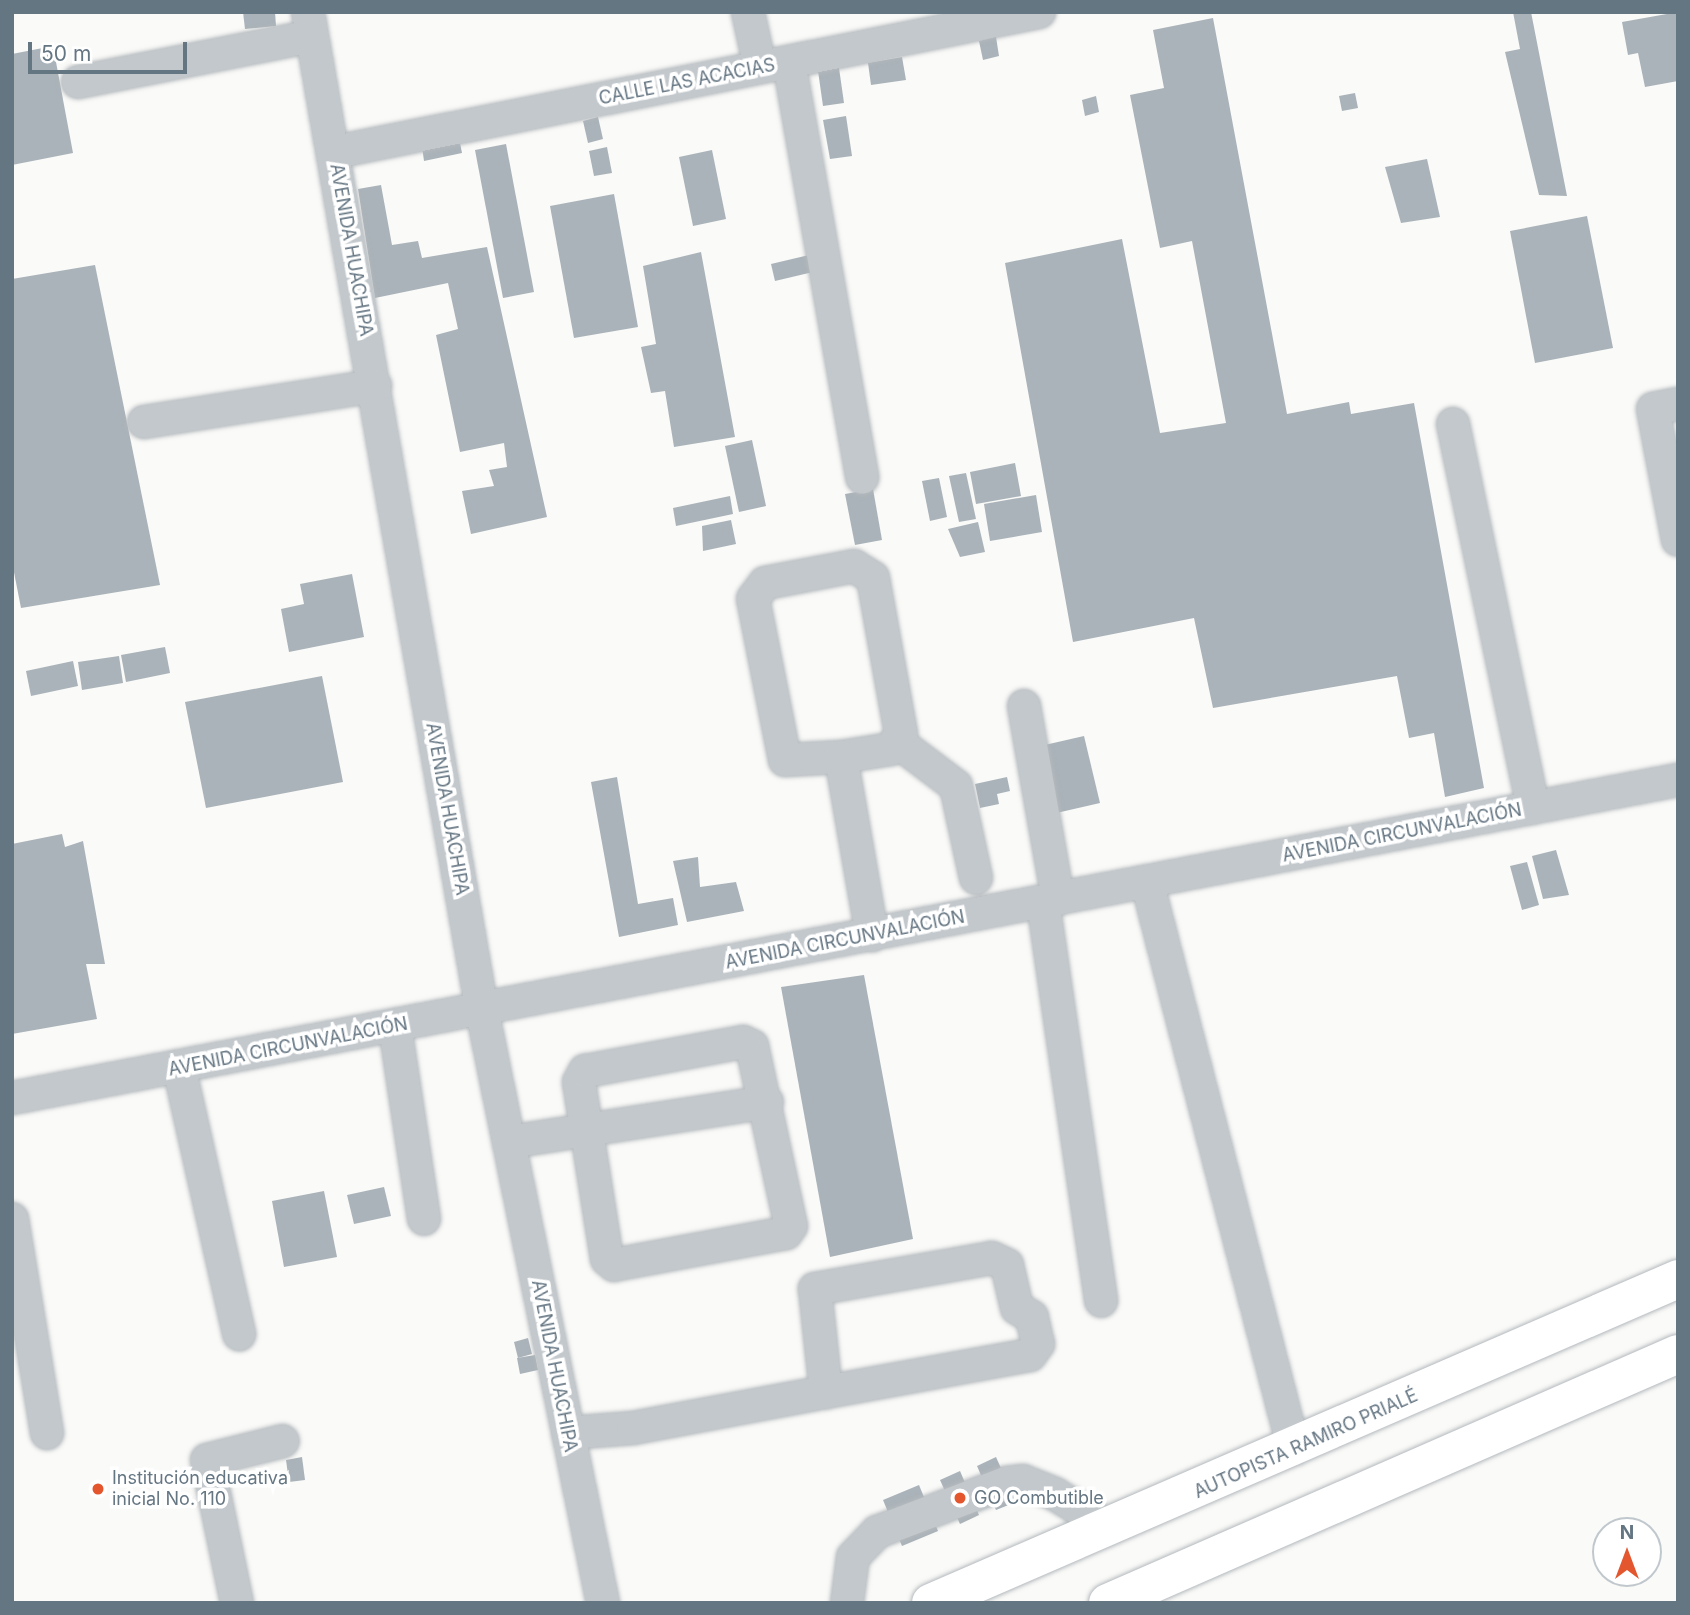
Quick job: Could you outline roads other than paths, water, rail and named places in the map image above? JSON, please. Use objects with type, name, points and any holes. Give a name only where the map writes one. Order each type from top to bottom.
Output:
[{"type":"highway","name":"AUTOPISTA RAMIRO PRIALÉ","points":[[932,1603],[1294,1449],[1678,1279]]},
{"type":"highway","points":[[1108,1603],[1678,1354]]},
{"type":"street","points":[[748,12],[774,65],[862,478]]},
{"type":"street","name":"CALLE LAS ACACIAS","points":[[334,152],[1039,12]]},
{"type":"street","points":[[78,82],[310,24]]},
{"type":"street","name":"AVENIDA HUACHIPA","points":[[310,24],[482,1010],[603,1603]]},
{"type":"street","points":[[144,422],[374,386]]},
{"type":"street","points":[[1678,404],[1653,409],[1678,540]]},
{"type":"street","points":[[1453,424],[1533,808]]},
{"type":"street","points":[[899,743],[841,757],[795,764],[781,751],[754,599],[765,583],[865,568],[873,578],[899,743],[956,786],[976,878]]},
{"type":"street","points":[[1024,706],[1101,1301]]},
{"type":"street","points":[[841,757],[873,935]]},
{"type":"street","name":"AVENIDA CIRCUNVALACIÓN","points":[[12,1098],[1678,780]]},
{"type":"street","points":[[1147,882],[1294,1449]]},
{"type":"street","points":[[395,1027],[424,1219]]},
{"type":"street","points":[[732,1041],[752,1046],[792,1213],[786,1233],[629,1266],[607,1259],[584,1130],[578,1094],[585,1071],[732,1041]]},
{"type":"street","points":[[179,1067],[239,1334]]},
{"type":"street","points":[[509,1142],[767,1102]]},
{"type":"street","points":[[12,1219],[47,1433]]},
{"type":"street","points":[[568,1433],[633,1428],[826,1392],[1037,1351],[1031,1317],[1017,1308],[1007,1265],[992,1258],[816,1289],[826,1392]]},
{"type":"street","points":[[237,1603],[207,1460],[283,1441]]},
{"type":"street","points":[[847,1603],[853,1557],[877,1532],[1006,1483],[1023,1481],[1055,1494],[1110,1528]]},
{"type":"place","name":"Institución educativa inicial No. 110","points":[[98,1489]]},
{"type":"place","name":"GO Combutible","points":[[960,1498]]}]
